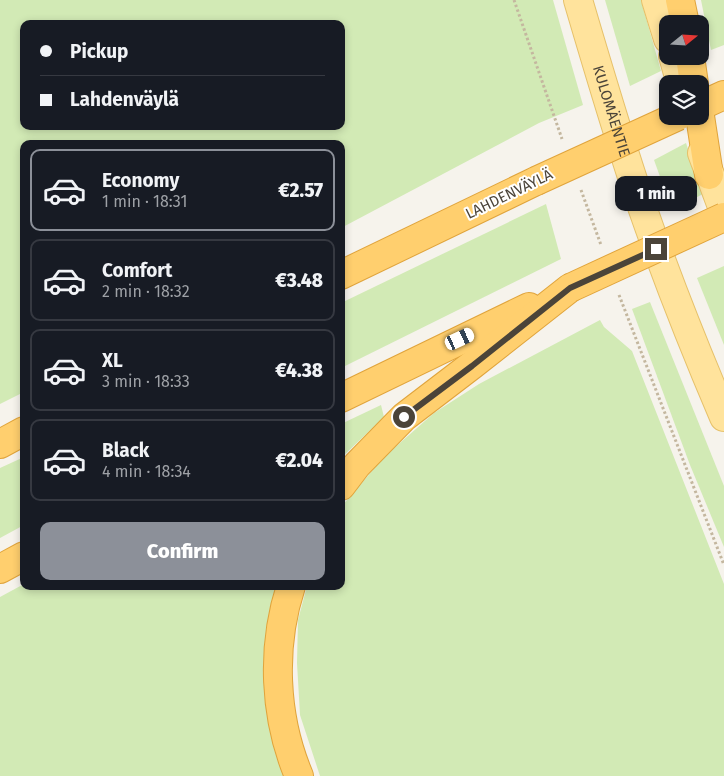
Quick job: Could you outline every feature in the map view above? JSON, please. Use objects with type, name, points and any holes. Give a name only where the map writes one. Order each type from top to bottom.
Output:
[{"type":"highway","points":[[680,0],[682,15]]},
{"type":"highway","points":[[709,102],[724,95]]},
{"type":"highway","name":"LAHDENVÄYLÄ","points":[[345,273],[536,181],[659,125]]},
{"type":"highway","points":[[701,125],[709,175]]},
{"type":"highway","points":[[345,396],[460,339],[724,218]]},
{"type":"highway","points":[[345,481],[404,417],[570,288]]},
{"type":"highway","points":[[0,444],[20,433]]},
{"type":"highway","points":[[0,569],[20,558]]},
{"type":"highway","points":[[290,590],[279,642],[279,682],[282,722],[293,762],[299,776]]},
{"type":"main road","name":"KULOMÄENTIE","points":[[578,0],[642,205],[696,351],[724,417]]},
{"type":"main road","points":[[656,0],[661,15]]},
{"type":"main road","points":[[694,125],[709,175],[724,212]]},
{"type":"green space","points":[[0,0],[553,0],[583,105],[539,123],[345,226],[345,140],[20,140],[20,394],[0,404]]},
{"type":"green space","points":[[605,0],[641,0],[661,71],[630,86]]},
{"type":"green space","points":[[701,0],[724,0],[724,45],[711,50],[709,15],[704,15]]},
{"type":"green space","points":[[686,143],[703,194],[672,210],[654,160]]},
{"type":"green space","points":[[546,204],[561,259],[345,366],[345,301]]},
{"type":"green space","points":[[724,266],[724,345],[697,278]]},
{"type":"green space","points":[[650,302],[724,486],[724,547],[690,465],[632,309]]},
{"type":"green space","points":[[600,320],[604,327],[632,351],[724,584],[724,776],[320,776],[300,715],[297,663],[298,620],[306,590],[345,590],[345,502],[384,457],[434,413],[479,384]]},
{"type":"green space","points":[[381,405],[384,417],[345,454],[345,422]]},
{"type":"green space","points":[[20,459],[20,527],[0,538],[0,468]]},
{"type":"green space","points":[[20,586],[20,590],[277,590],[287,776],[0,776],[0,597]]},
{"type":"route","points":[[404,417],[570,288],[656,249]]}]
